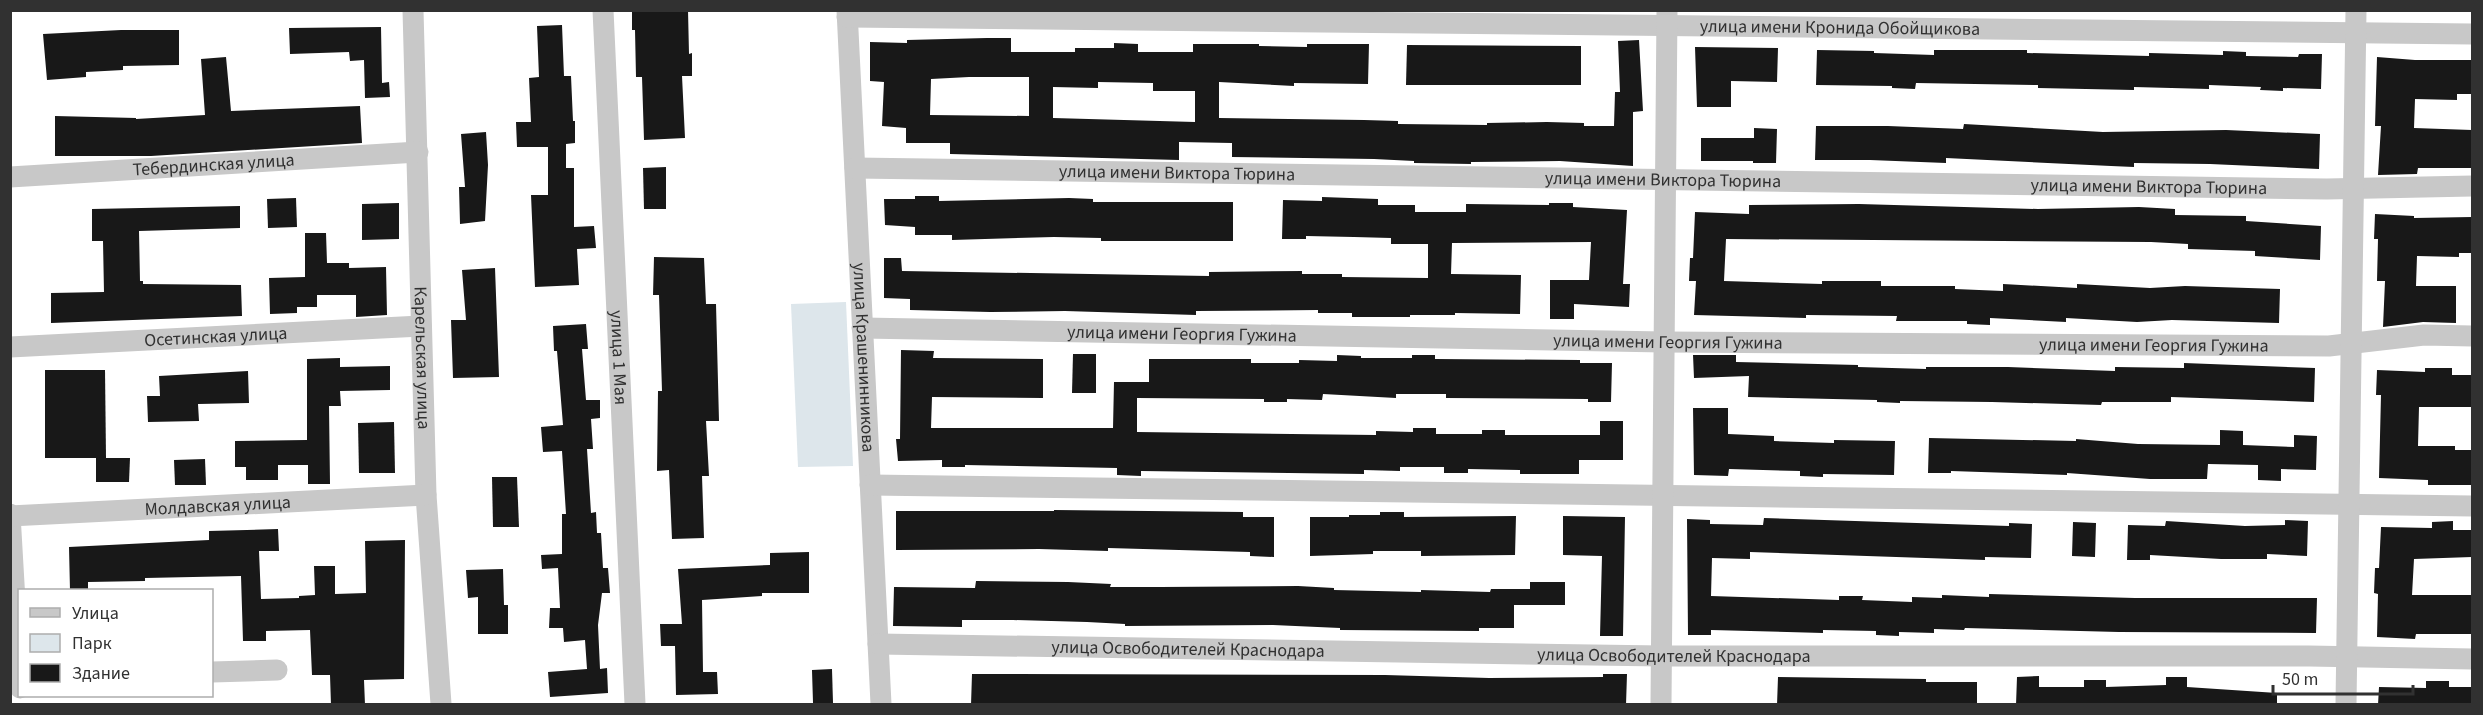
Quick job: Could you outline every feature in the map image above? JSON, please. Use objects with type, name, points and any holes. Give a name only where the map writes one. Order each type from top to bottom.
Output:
[{"type":"street","name":"Карельская улица","points":[[413,10],[426,495],[441,705]]},
{"type":"street","name":"улица 1 Мая","points":[[603,10],[635,705]]},
{"type":"street","points":[[2346,705],[2356,10]]},
{"type":"street","name":"улица имени Кронида Обойщикова","points":[[847,14],[1666,18],[2472,34]]},
{"type":"street","name":"улица Крашенинникова","points":[[847,14],[881,705]]},
{"type":"street","points":[[1661,705],[1666,18]]},
{"type":"street","name":"Тебердинская улица","points":[[10,177],[418,152]]},
{"type":"street","name":"улица имени Виктора Тюрина","points":[[855,168],[2354,189],[2472,186]]},
{"type":"street","name":"Осетинская улица","points":[[10,347],[421,326]]},
{"type":"street","name":"улица имени Георгия Гужина","points":[[862,328],[1664,342],[2318,346],[2424,335],[2472,336]]},
{"type":"street","points":[[870,485],[2472,506]]},
{"type":"street","name":"Молдавская улица","points":[[11,515],[426,495]]},
{"type":"street","points":[[11,515],[18,658]]},
{"type":"street","name":"улица Освободителей Краснодара","points":[[878,644],[1662,656],[2472,659]]},
{"type":"street","points":[[213,672],[277,670]]},
{"type":"green space","points":[[846,302],[853,466],[798,467],[791,304]]},
{"type":"building","points":[[632,10],[688,10],[692,76],[682,76],[685,138],[644,140],[642,77],[636,77],[635,30],[632,30]]},
{"type":"building","points":[[562,25],[564,76],[571,76],[573,121],[575,121],[575,143],[566,144],[566,168],[574,168],[574,227],[594,226],[596,248],[577,249],[579,285],[535,287],[531,195],[548,195],[548,147],[517,147],[516,122],[531,122],[529,78],[539,77],[537,26]]},
{"type":"building","points":[[381,27],[382,83],[389,82],[390,97],[365,98],[364,60],[350,61],[349,52],[290,54],[289,28]]},
{"type":"building","points":[[179,30],[179,65],[123,66],[123,70],[86,72],[86,77],[47,80],[43,34]]},
{"type":"building","points":[[1011,38],[1011,52],[1075,52],[1075,48],[1114,48],[1114,43],[1138,44],[1138,52],[1193,52],[1193,44],[1307,47],[1307,44],[1369,44],[1368,84],[1294,83],[1294,86],[1219,82],[1219,118],[1398,121],[1398,124],[1487,125],[1487,123],[1547,122],[1614,126],[1615,92],[1620,92],[1618,41],[1639,40],[1643,111],[1633,112],[1633,166],[1560,161],[1471,162],[1471,164],[1414,163],[1414,161],[1374,159],[1232,157],[1232,143],[1179,142],[1179,160],[950,154],[950,143],[906,143],[906,128],[882,126],[884,82],[870,81],[870,42],[907,43],[907,40]],"holes":[[[1029,77],[1029,116],[930,115],[931,79]],[[1098,82],[1153,83],[1153,91],[1195,91],[1195,122],[1053,118],[1053,87],[1098,88]]]},
{"type":"building","points":[[1407,45],[1581,46],[1581,85],[1406,85]]},
{"type":"building","points":[[1695,47],[1778,48],[1777,82],[1731,81],[1731,107],[1697,107]]},
{"type":"building","points":[[1817,50],[1934,55],[1934,50],[2027,50],[2027,53],[2149,56],[2149,53],[2223,55],[2223,51],[2246,52],[2246,56],[2298,57],[2299,54],[2322,54],[2321,89],[2283,88],[2283,91],[2260,90],[2261,87],[2209,85],[2209,89],[2134,87],[2134,90],[2038,88],[2038,85],[1916,83],[1915,89],[1892,88],[1892,86],[1816,85]]},
{"type":"building","points":[[226,57],[231,111],[360,106],[362,143],[151,156],[55,156],[55,116],[136,119],[205,115],[201,59]]},
{"type":"building","points":[[2377,57],[2472,60],[2472,94],[2457,94],[2457,100],[2415,99],[2414,128],[2472,130],[2472,168],[2418,168],[2417,174],[2378,175],[2381,126],[2375,126]]},
{"type":"building","points":[[1964,124],[2103,132],[2226,130],[2320,134],[2319,169],[2134,163],[2134,167],[1946,158],[1946,163],[1815,160],[1816,126],[1963,129]]},
{"type":"building","points":[[1754,128],[1777,129],[1776,163],[1701,161],[1701,138],[1754,138]]},
{"type":"building","points":[[486,132],[488,165],[485,221],[460,224],[459,187],[465,187],[461,134]]},
{"type":"building","points":[[666,167],[666,209],[644,209],[643,168]]},
{"type":"building","points":[[915,196],[939,196],[939,201],[1069,198],[1093,199],[1093,202],[1233,202],[1233,241],[1101,241],[1101,238],[1054,237],[952,240],[952,235],[915,235],[915,227],[885,225],[884,199],[915,199]]},
{"type":"building","points":[[1322,197],[1378,199],[1378,205],[1415,205],[1415,212],[1466,212],[1466,204],[1549,205],[1549,203],[1573,203],[1573,207],[1627,210],[1623,284],[1630,284],[1629,307],[1574,304],[1574,319],[1550,319],[1550,280],[1589,280],[1591,242],[1452,243],[1451,274],[1521,275],[1520,314],[1455,313],[1455,315],[1410,315],[1410,317],[1352,317],[1352,313],[1318,313],[1318,310],[1196,311],[1196,315],[910,310],[910,299],[884,298],[884,258],[901,258],[902,271],[1209,276],[1209,272],[1302,271],[1302,274],[1342,274],[1342,277],[1428,278],[1428,244],[1391,244],[1391,238],[1306,236],[1306,239],[1282,239],[1283,200],[1322,201]]},
{"type":"building","points":[[296,198],[297,227],[268,228],[267,199]]},
{"type":"building","points":[[399,203],[399,239],[362,240],[362,204]]},
{"type":"building","points":[[1859,204],[2038,209],[2139,207],[2175,209],[2175,215],[2246,216],[2246,221],[2321,226],[2320,260],[2255,256],[2255,251],[2188,249],[2188,244],[2151,242],[1726,239],[1724,281],[1822,284],[1822,281],[1881,281],[1881,286],[1955,286],[1955,289],[2003,291],[2003,284],[2077,288],[2077,284],[2150,288],[2185,286],[2280,289],[2279,323],[2172,320],[2137,322],[2066,318],[2066,322],[1990,318],[1990,325],[1967,324],[1967,321],[1896,321],[1897,316],[1806,315],[1806,318],[1694,315],[1696,281],[1689,281],[1690,258],[1693,258],[1695,212],[1749,214],[1749,205]]},
{"type":"building","points":[[240,206],[240,228],[139,231],[140,281],[143,281],[143,284],[241,285],[242,316],[51,323],[51,293],[104,292],[103,241],[92,241],[92,209]]},
{"type":"building","points":[[2375,214],[2414,216],[2414,218],[2472,217],[2472,253],[2459,253],[2459,257],[2417,256],[2416,286],[2456,286],[2456,323],[2423,322],[2383,327],[2385,281],[2377,281],[2378,239],[2374,239]]},
{"type":"building","points":[[305,233],[326,233],[327,263],[349,263],[349,268],[386,267],[387,315],[356,317],[356,295],[317,295],[317,307],[297,307],[297,313],[270,314],[269,278],[305,277]]},
{"type":"building","points":[[654,257],[704,258],[706,304],[716,304],[719,421],[706,421],[709,476],[702,476],[704,538],[672,539],[669,470],[657,471],[658,391],[662,391],[659,295],[653,295]]},
{"type":"building","points":[[495,268],[499,377],[453,378],[451,320],[466,320],[462,270]]},
{"type":"building","points":[[586,324],[588,349],[582,349],[586,400],[600,400],[600,418],[591,419],[593,449],[587,449],[591,513],[596,512],[597,533],[601,533],[603,568],[608,568],[610,593],[602,593],[598,625],[600,669],[607,668],[608,693],[550,697],[548,672],[587,669],[585,640],[564,642],[563,628],[549,628],[550,608],[560,608],[558,568],[542,569],[541,555],[562,554],[562,514],[566,514],[562,451],[543,452],[541,427],[563,425],[553,326]]},
{"type":"building","points":[[901,350],[934,351],[933,358],[1043,359],[1043,398],[932,397],[931,428],[1113,428],[1114,382],[1149,382],[1149,359],[1251,359],[1251,363],[1299,363],[1299,360],[1337,361],[1337,355],[1361,356],[1361,358],[1412,358],[1412,355],[1435,355],[1435,359],[1580,360],[1580,363],[1612,363],[1611,402],[1588,402],[1588,399],[1446,398],[1446,394],[1396,394],[1396,398],[1323,394],[1322,400],[1287,399],[1287,402],[1264,402],[1264,399],[1137,398],[1137,432],[1376,435],[1376,431],[1413,432],[1413,428],[1436,428],[1436,434],[1482,434],[1482,430],[1505,430],[1505,435],[1600,435],[1600,421],[1623,421],[1623,460],[1579,460],[1579,474],[1520,474],[1520,470],[1468,469],[1468,473],[1444,473],[1444,467],[1400,467],[1400,471],[1364,470],[1364,474],[1141,471],[1141,476],[1117,475],[1117,468],[965,465],[965,467],[942,467],[942,460],[898,461],[896,439],[900,439]]},
{"type":"building","points":[[1073,354],[1096,354],[1096,393],[1072,393]]},
{"type":"building","points":[[1693,355],[1736,355],[1736,362],[1926,369],[1926,367],[2008,367],[2115,371],[2115,367],[2184,368],[2184,363],[2315,368],[2314,402],[2171,397],[2171,402],[2102,402],[2101,405],[1900,401],[1900,403],[1877,402],[1877,400],[1748,397],[1749,376],[1694,378]]},
{"type":"building","points":[[340,358],[340,367],[390,366],[390,390],[340,391],[341,406],[329,406],[330,484],[308,484],[308,465],[278,465],[278,480],[246,480],[246,467],[235,467],[235,441],[307,440],[307,359]]},
{"type":"building","points":[[2425,368],[2452,368],[2452,375],[2472,375],[2472,407],[2419,407],[2418,446],[2455,446],[2455,450],[2472,450],[2472,485],[2428,485],[2428,480],[2379,478],[2381,395],[2376,395],[2377,370],[2425,372]]},
{"type":"building","points":[[45,370],[105,370],[106,458],[45,458]]},
{"type":"building","points":[[248,371],[249,403],[198,404],[199,421],[148,422],[147,396],[160,396],[159,376]]},
{"type":"building","points":[[1693,408],[1728,408],[1728,434],[1774,436],[1774,441],[1834,443],[1834,440],[1895,441],[1894,475],[1823,474],[1823,477],[1800,476],[1800,471],[1729,469],[1728,476],[1694,475]]},
{"type":"building","points":[[394,422],[395,473],[359,473],[358,423]]},
{"type":"building","points":[[2220,430],[2243,431],[2243,445],[2294,447],[2294,435],[2317,436],[2316,470],[2281,469],[2281,481],[2258,480],[2258,465],[2208,464],[2207,479],[2150,479],[2067,473],[2067,475],[1951,471],[1951,473],[1928,473],[1929,438],[2076,441],[2076,439],[2138,444],[2220,445]]},
{"type":"building","points":[[96,458],[130,458],[129,482],[96,482]]},
{"type":"building","points":[[205,459],[206,485],[175,485],[174,460]]},
{"type":"building","points":[[492,477],[517,477],[519,527],[493,527]]},
{"type":"building","points":[[896,511],[1243,512],[1243,517],[1274,517],[1274,557],[1250,556],[1250,552],[1108,548],[1108,551],[896,550]]},
{"type":"building","points":[[1380,512],[1404,512],[1404,517],[1516,516],[1515,555],[1421,556],[1421,551],[1373,551],[1373,554],[1310,556],[1310,517],[1380,515]]},
{"type":"building","points":[[1563,516],[1625,517],[1623,636],[1600,636],[1602,556],[1563,555]]},
{"type":"building","points":[[1764,518],[2009,526],[2009,523],[2032,524],[2031,558],[1985,557],[1985,560],[1750,552],[1750,559],[1712,558],[1711,596],[1839,600],[1839,596],[1863,596],[1862,600],[1912,602],[1912,597],[1942,598],[1942,595],[1989,597],[1989,594],[2135,598],[2317,598],[2316,633],[2119,632],[1965,628],[1964,630],[1934,629],[1934,633],[1899,632],[1899,636],[1876,635],[1876,631],[1823,630],[1823,633],[1711,630],[1711,635],[1688,635],[1687,519],[1710,520],[1710,524],[1763,525]]},
{"type":"building","points":[[2285,520],[2308,521],[2307,556],[2267,554],[2267,559],[2221,559],[2150,555],[2150,560],[2127,560],[2128,525],[2165,526],[2166,521],[2245,526],[2285,525]]},
{"type":"building","points":[[2453,521],[2453,530],[2472,530],[2472,557],[2414,559],[2412,595],[2472,595],[2472,634],[2416,634],[2415,639],[2377,637],[2378,594],[2374,593],[2375,568],[2379,568],[2381,527],[2432,528],[2432,522]]},
{"type":"building","points":[[2073,522],[2096,523],[2095,557],[2072,556]]},
{"type":"building","points":[[278,529],[279,551],[259,551],[261,599],[299,598],[299,596],[315,595],[314,566],[335,566],[335,594],[366,593],[365,541],[405,540],[404,679],[364,680],[365,705],[331,705],[330,675],[312,675],[310,630],[266,631],[266,641],[243,641],[241,576],[88,582],[88,589],[70,589],[69,547],[209,540],[209,531]]},
{"type":"building","points":[[809,552],[809,593],[762,593],[762,596],[702,600],[703,672],[717,672],[718,694],[676,695],[675,646],[661,646],[660,624],[682,624],[678,569],[770,565],[770,553]]},
{"type":"building","points":[[503,569],[504,605],[508,605],[508,634],[478,634],[478,597],[468,598],[466,570]]},
{"type":"building","points":[[976,581],[1111,584],[1110,587],[1298,586],[1334,588],[1334,590],[1421,592],[1421,590],[1490,592],[1491,589],[1530,589],[1530,582],[1565,582],[1565,605],[1514,605],[1514,628],[1479,628],[1479,631],[1340,630],[1340,628],[1273,625],[1125,626],[1125,624],[1013,620],[962,620],[962,627],[893,626],[894,587],[975,588]]},
{"type":"building","points":[[832,669],[833,703],[813,703],[812,670]]},
{"type":"building","points":[[972,674],[1385,675],[1489,678],[1603,677],[1603,674],[1627,674],[1626,705],[971,705]]},
{"type":"building","points":[[2039,676],[2039,687],[2084,687],[2084,680],[2106,680],[2106,687],[2166,685],[2166,677],[2187,677],[2187,687],[2277,693],[2277,705],[2016,705],[2017,677]]},
{"type":"building","points":[[1778,677],[1977,682],[1977,705],[1777,705]]},
{"type":"building","points":[[2426,681],[2449,681],[2449,687],[2472,687],[2472,705],[2378,705],[2379,687],[2426,688]]}]
